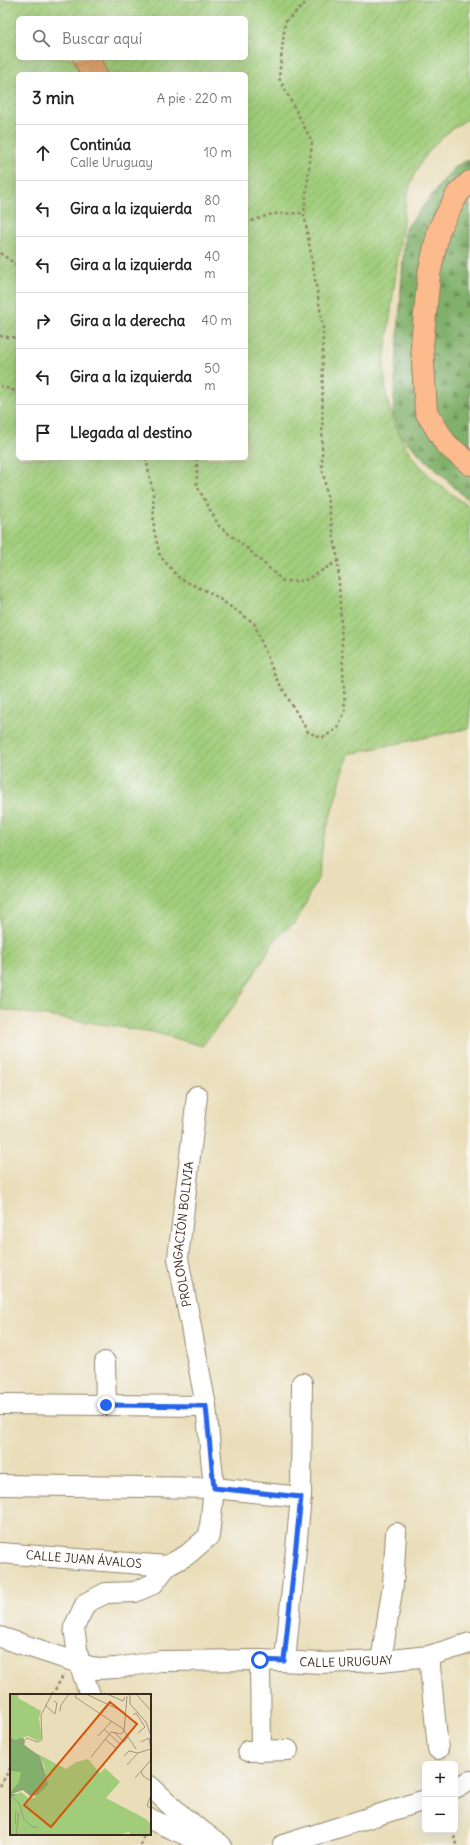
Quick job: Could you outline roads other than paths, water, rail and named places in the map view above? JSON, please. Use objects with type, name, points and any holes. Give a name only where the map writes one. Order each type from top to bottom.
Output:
[{"type":"main road","points":[[470,182],[458,193],[439,229],[430,274],[422,345],[426,412],[446,444],[470,464]]},
{"type":"street","name":"PROLONGACIÓN BOLIVIA","points":[[90,1694],[75,1662],[74,1627],[86,1603],[106,1593],[135,1592],[153,1584],[167,1566],[187,1555],[209,1536],[214,1488],[206,1406],[178,1258],[197,1096]]},
{"type":"street","points":[[105,1362],[106,1405]]},
{"type":"street","points":[[284,1661],[301,1497],[302,1383]]},
{"type":"street","points":[[0,1404],[206,1406]]},
{"type":"street","points":[[0,1485],[214,1488],[301,1497]]},
{"type":"street","points":[[381,1661],[393,1585],[396,1533]]},
{"type":"street","name":"CALLE JUAN ÁVALOS","points":[[0,1553],[167,1566]]},
{"type":"street","name":"CALLE URUGUAY","points":[[0,1638],[97,1669],[116,1668],[161,1661],[260,1660],[321,1663],[381,1661],[429,1656],[470,1643]]},
{"type":"street","points":[[429,1656],[438,1749]]},
{"type":"street","points":[[260,1660],[254,1751],[288,1750]]},
{"type":"street","points":[[458,1787],[470,1781]]},
{"type":"street","points":[[151,1787],[183,1817],[221,1845]]},
{"type":"street","points":[[458,1793],[470,1791]]},
{"type":"street","points":[[282,1845],[422,1801]]},
{"type":"street","points":[[151,1819],[208,1845]]}]
